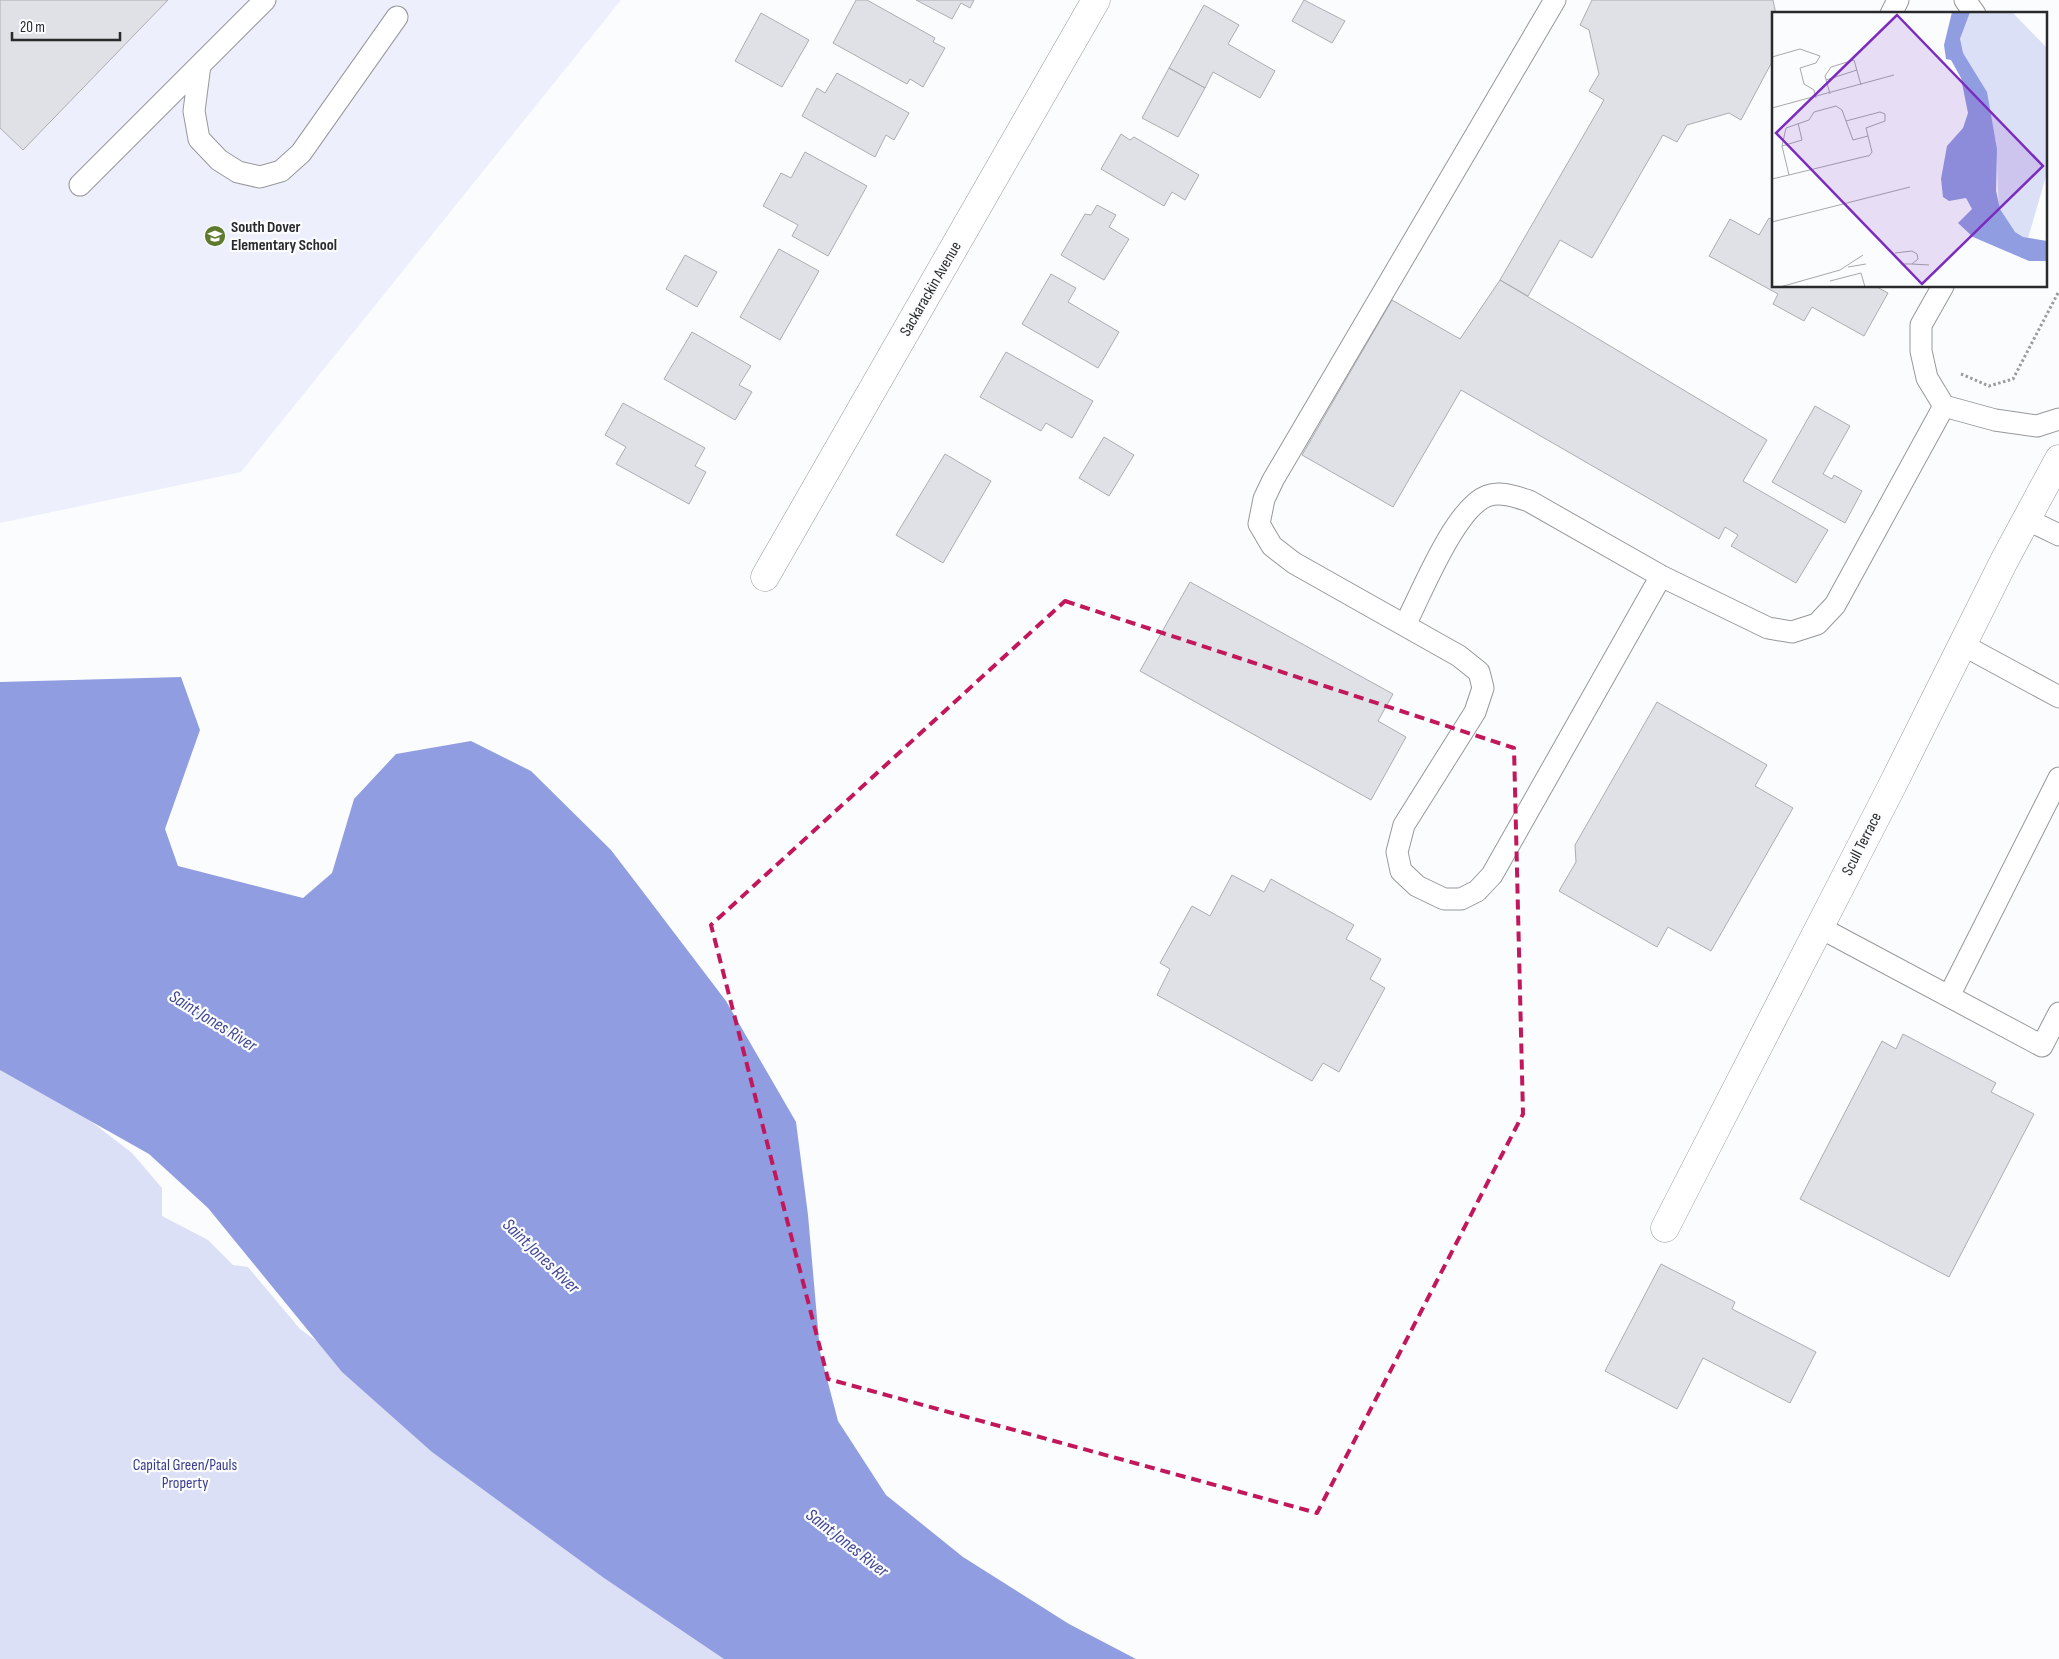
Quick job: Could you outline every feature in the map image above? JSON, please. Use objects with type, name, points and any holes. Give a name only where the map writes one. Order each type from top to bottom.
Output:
[{"type":"street","name":"Sackarackin Avenue","points":[[765,577],[1096,0]]},
{"type":"street","name":"Scull Terrace","points":[[1665,1228],[2026,519],[2059,459]]},
{"type":"lane","points":[[80,185],[265,0]]},
{"type":"lane","points":[[1555,0],[1272,480],[1264,499],[1259,524],[1272,546],[1294,563],[1459,656],[1479,672],[1483,688],[1475,712],[1404,825],[1397,852],[1401,871],[1417,886],[1444,899],[1461,899],[1477,891],[1492,875],[1661,576]]},
{"type":"lane","points":[[1892,12],[1898,0]]},
{"type":"lane","points":[[1964,0],[1973,12]]},
{"type":"lane","points":[[200,65],[194,111],[199,139],[218,160],[238,172],[260,176],[281,171],[301,154],[397,17]]},
{"type":"lane","points":[[1942,288],[1920,325],[1921,351],[1927,378],[1944,406],[1995,420],[2037,426],[2059,419]]},
{"type":"lane","points":[[1405,625],[1454,528],[1470,507],[1488,496],[1506,494],[1529,501],[1661,576],[1768,628],[1792,632],[1817,624],[1835,605],[1860,564],[1944,406]]},
{"type":"lane","points":[[2026,519],[2059,535]]},
{"type":"lane","points":[[1963,645],[2059,697]]},
{"type":"lane","points":[[1949,996],[2059,778]]},
{"type":"lane","points":[[1819,927],[2042,1046],[2059,1013]]},
{"type":"path","points":[[1958,367],[1962,375],[1989,386],[2013,379],[2059,291]]},
{"type":"highlighted area","points":[[1065,601],[1514,748],[1523,1114],[1317,1513],[828,1379],[711,925]]},
{"type":"shaded area","name":"South Dover Elementary School","points":[[0,0],[621,0],[241,472],[0,523]]},
{"type":"green space","name":"Capital Green/Pauls Property","points":[[0,1053],[132,1153],[162,1188],[162,1216],[208,1240],[233,1265],[248,1267],[300,1329],[424,1419],[501,1503],[557,1513],[776,1659],[0,1659]]},
{"type":"water","name":"Saint Jones River","points":[[181,677],[200,730],[165,829],[178,866],[303,898],[332,873],[354,799],[396,754],[471,741],[531,771],[611,850],[726,1001],[796,1122],[808,1215],[820,1352],[838,1421],[886,1495],[963,1557],[1069,1624],[1136,1659],[724,1659],[604,1578],[432,1452],[342,1372],[208,1208],[149,1154],[0,1070],[0,682]]},
{"type":"building","points":[[0,0],[168,0],[23,150],[0,128]]},
{"type":"building","points":[[856,0],[867,0],[935,38],[933,42],[945,48],[923,87],[910,79],[907,84],[833,43]]},
{"type":"building","points":[[916,0],[974,0],[970,8],[961,3],[952,19]]},
{"type":"building","points":[[1304,0],[1345,21],[1332,43],[1292,21]]},
{"type":"building","points":[[1592,0],[1773,0],[1776,12],[1772,12],[1772,62],[1741,120],[1729,113],[1687,125],[1677,142],[1663,135],[1592,258],[1560,240],[1528,296],[1500,280],[1604,100],[1589,91],[1599,74],[1589,30],[1580,25]]},
{"type":"building","points":[[1204,5],[1239,25],[1228,44],[1275,71],[1260,98],[1213,72],[1205,88],[1169,68]]},
{"type":"building","points":[[761,13],[809,40],[782,87],[735,61]]},
{"type":"building","points":[[1169,68],[1205,88],[1178,137],[1142,118]]},
{"type":"building","points":[[837,73],[909,113],[894,140],[886,135],[875,157],[802,116],[817,88],[825,93]]},
{"type":"building","points":[[1121,134],[1130,140],[1134,137],[1199,175],[1185,200],[1172,192],[1164,206],[1101,169]]},
{"type":"building","points":[[805,152],[867,186],[828,256],[792,236],[798,225],[763,206],[781,173],[791,178]]},
{"type":"building","points":[[1097,205],[1116,215],[1109,227],[1129,239],[1104,280],[1061,255],[1085,214],[1091,215]]},
{"type":"building","points":[[1769,218],[1772,220],[1772,288],[1879,288],[1888,293],[1864,336],[1812,307],[1804,321],[1773,304],[1778,294],[1709,256],[1730,219],[1759,235]]},
{"type":"building","points":[[779,249],[819,271],[780,340],[740,317]]},
{"type":"building","points":[[685,255],[717,272],[697,307],[666,289]]},
{"type":"building","points":[[1051,274],[1076,288],[1068,302],[1119,332],[1098,368],[1022,324]]},
{"type":"building","points":[[1500,280],[1767,440],[1743,481],[1828,530],[1796,583],[1731,546],[1738,535],[1725,527],[1719,539],[1461,390],[1393,507],[1302,455],[1392,300],[1460,339]]},
{"type":"building","points":[[692,332],[751,366],[739,385],[752,392],[735,420],[664,379]]},
{"type":"building","points":[[1006,352],[1093,401],[1072,438],[1046,423],[1041,431],[980,397]]},
{"type":"building","points":[[623,403],[705,448],[695,466],[706,472],[689,504],[616,464],[626,447],[605,435]]},
{"type":"building","points":[[1815,406],[1850,426],[1823,474],[1832,479],[1834,475],[1862,491],[1845,523],[1772,482]]},
{"type":"building","points":[[1104,437],[1134,455],[1109,496],[1079,478]]},
{"type":"building","points":[[945,454],[991,481],[943,563],[896,535]]},
{"type":"building","points":[[1190,582],[1393,694],[1378,721],[1406,737],[1371,800],[1140,671]]},
{"type":"building","points":[[1657,702],[1767,765],[1755,786],[1793,808],[1711,951],[1668,927],[1657,947],[1559,891],[1576,862],[1575,845]]},
{"type":"building","points":[[1232,875],[1264,892],[1271,879],[1354,925],[1346,939],[1381,959],[1370,979],[1385,988],[1339,1072],[1323,1063],[1312,1081],[1157,995],[1170,969],[1160,963],[1192,906],[1210,916]]},
{"type":"building","points":[[1903,1034],[1996,1083],[1991,1092],[2034,1114],[1949,1277],[1800,1199],[1882,1041],[1896,1049]]},
{"type":"building","points":[[1661,1264],[1735,1302],[1732,1309],[1816,1352],[1790,1403],[1703,1358],[1677,1409],[1605,1371]]},
{"type":"place","name":"South Dover Elementary School","points":[[215,236]]}]
